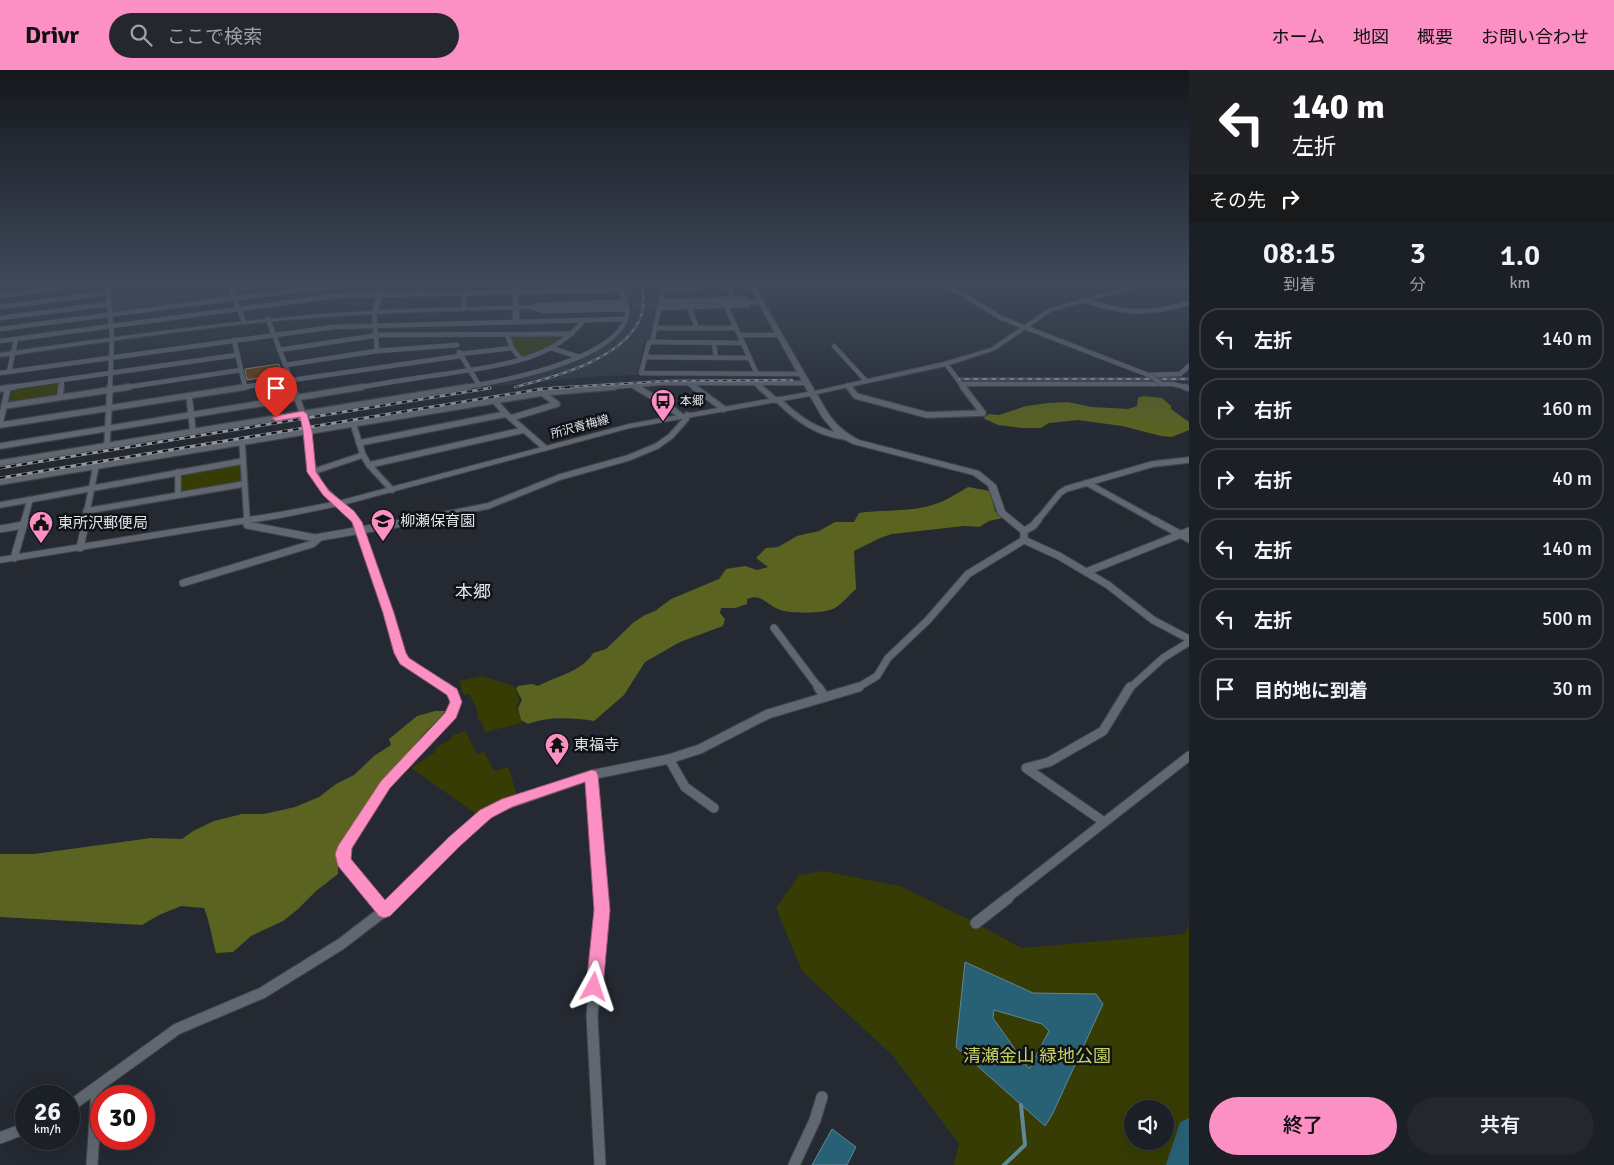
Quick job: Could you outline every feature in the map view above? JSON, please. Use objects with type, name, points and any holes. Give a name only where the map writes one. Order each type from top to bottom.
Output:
[{"type":"street","points":[[0,341],[65,333]]},
{"type":"street","points":[[107,445],[112,333]]},
{"type":"street","points":[[0,355],[158,333]]},
{"type":"street","points":[[0,373],[282,333]]},
{"type":"street","points":[[0,463],[479,386],[539,373],[579,357],[616,333]]},
{"type":"street","points":[[655,333],[652,342],[649,342],[641,373],[802,374]]},
{"type":"street","points":[[739,333],[757,374]]},
{"type":"street","name":"所沢青梅線","points":[[0,560],[339,503],[629,426],[813,393],[946,364],[993,349],[1016,333]]},
{"type":"street","points":[[1041,333],[1150,376],[1161,384]]},
{"type":"street","points":[[274,334],[303,414],[312,472],[326,493],[354,517],[400,653],[405,661],[452,692],[456,702],[451,715],[386,785],[346,846],[343,854],[344,862],[384,911]]},
{"type":"street","points":[[507,334],[512,348],[521,359]]},
{"type":"street","points":[[279,350],[376,336],[573,334]]},
{"type":"street","points":[[0,446],[469,370],[521,359],[550,348],[573,334]]},
{"type":"street","points":[[740,336],[779,334],[831,425],[846,438]]},
{"type":"street","points":[[455,335],[460,355],[479,386]]},
{"type":"street","points":[[376,336],[377,351]]},
{"type":"street","points":[[9,372],[16,339]]},
{"type":"street","points":[[234,340],[245,387]]},
{"type":"street","points":[[652,342],[743,343]]},
{"type":"street","points":[[714,343],[716,358]]},
{"type":"street","points":[[284,365],[377,351],[458,345]]},
{"type":"street","points":[[834,346],[866,381]]},
{"type":"street","points":[[8,388],[0,424],[512,348]]},
{"type":"street","points":[[550,348],[579,357]]},
{"type":"street","points":[[0,389],[238,355]]},
{"type":"street","points":[[645,357],[750,358]]},
{"type":"street","points":[[848,385],[856,396],[927,415],[983,413],[946,364]]},
{"type":"street","points":[[1150,376],[1180,374],[1189,366]]},
{"type":"street","points":[[4,406],[241,370]]},
{"type":"street","points":[[60,397],[62,380]]},
{"type":"street","points":[[0,482],[542,393],[632,385],[754,382],[806,383]]},
{"type":"street","points":[[754,382],[805,425],[828,435],[846,438],[976,473],[992,484],[1001,512],[1024,531],[1024,540]]},
{"type":"street","points":[[688,383],[724,409]]},
{"type":"street","points":[[960,384],[1173,384],[1189,388]]},
{"type":"street","points":[[242,442],[246,520],[250,526],[319,538],[488,506],[560,477],[628,458],[663,442],[686,419],[667,405],[632,385]]},
{"type":"street","points":[[359,443],[508,416],[557,404],[542,393]]},
{"type":"street","points":[[189,396],[193,432]]},
{"type":"street","points":[[494,400],[508,416],[546,448]]},
{"type":"street","points":[[353,423],[363,455],[369,465],[392,490]]},
{"type":"street","points":[[369,465],[524,430]]},
{"type":"street","points":[[312,472],[363,455]]},
{"type":"street","points":[[1024,531],[1032,526],[1060,493],[1073,487],[1153,464],[1189,460]]},
{"type":"street","points":[[0,505],[243,461]]},
{"type":"street","points":[[80,548],[90,488],[96,466]]},
{"type":"street","points":[[178,472],[178,495]]},
{"type":"street","points":[[1087,483],[1189,539]]},
{"type":"street","points":[[86,511],[244,484]]},
{"type":"street","points":[[14,558],[30,500]]},
{"type":"street","points":[[0,529],[23,524]]},
{"type":"street","points":[[1086,572],[1189,531]]},
{"type":"street","points":[[183,583],[312,544],[319,538]]},
{"type":"street","points":[[1024,540],[1059,556],[1086,572],[1131,601],[1153,620],[1189,640],[1136,681],[1103,731],[1049,762],[1026,768],[1104,822]]},
{"type":"street","points":[[99,1085],[177,1029],[262,993],[341,944],[384,911],[454,841],[486,814],[507,803],[592,775],[669,759],[700,749],[768,714],[858,688],[877,676],[888,658],[934,614],[968,574],[1024,540]]},
{"type":"street","points":[[774,628],[825,697]]},
{"type":"street","points":[[976,922],[1189,756]]},
{"type":"street","points":[[669,759],[685,787],[714,808]]},
{"type":"street","points":[[592,775],[602,910],[592,1016],[600,1165]]},
{"type":"street","points":[[794,1165],[815,1120],[822,1097]]},
{"type":"street","points":[[0,1138],[15,1132]]},
{"type":"street","points":[[92,1165],[93,1150]]},
{"type":"shaded area","points":[[618,333],[651,333],[649,339],[645,340],[637,375],[600,376],[483,387],[551,370],[569,363],[611,340]]},
{"type":"green space","points":[[568,335],[539,352],[520,357],[509,336]]},
{"type":"green space","points":[[60,382],[58,396],[8,403],[13,389]]},
{"type":"green space","points":[[1143,396],[1162,398],[1171,406],[1171,409],[1189,422],[1189,430],[1172,437],[1122,426],[1078,420],[1049,423],[1041,428],[1022,428],[998,425],[983,418],[989,414],[999,415],[1026,406],[1048,403],[1068,402],[1092,407],[1128,409],[1137,406],[1138,398]]},
{"type":"green space","points":[[240,464],[241,482],[179,493],[180,474]]},
{"type":"green space","points":[[968,487],[990,491],[995,511],[1003,518],[989,521],[979,527],[964,526],[892,534],[854,551],[856,589],[841,604],[830,610],[807,613],[783,611],[756,597],[747,599],[747,604],[735,608],[721,608],[720,613],[725,619],[723,626],[680,642],[645,662],[624,695],[594,721],[553,719],[528,724],[521,720],[518,708],[522,700],[516,689],[518,686],[532,684],[538,686],[576,669],[593,653],[606,649],[634,622],[655,611],[671,599],[719,579],[726,569],[745,566],[757,570],[768,567],[756,558],[766,548],[778,547],[797,536],[819,531],[835,522],[854,522],[859,513],[921,508],[944,500]]},
{"type":"green space","points":[[482,676],[514,686],[520,702],[516,705],[522,723],[485,732],[482,722],[477,718],[474,703],[469,694],[464,695],[459,681]]},
{"type":"green space","points":[[435,711],[446,711],[422,736],[353,824],[342,845],[338,861],[338,874],[283,921],[251,936],[233,952],[216,953],[204,908],[181,906],[159,915],[142,925],[0,917],[0,854],[34,854],[151,838],[182,839],[193,831],[214,821],[242,814],[264,814],[295,807],[319,797],[336,784],[354,775],[374,756],[391,745],[389,739],[417,716]]},
{"type":"green space","points":[[465,731],[477,754],[484,752],[494,771],[508,767],[517,795],[480,813],[475,813],[411,768],[435,752],[436,748],[452,738],[451,736]]},
{"type":"green space","name":"清瀬金山 緑地公園","points":[[822,871],[900,886],[976,923],[1021,948],[1184,934],[1189,926],[1189,1145],[1183,1165],[954,1165],[959,1144],[893,1056],[802,971],[776,908],[799,875]]},
{"type":"water","points":[[965,962],[1033,993],[1096,994],[1103,1004],[1052,1115],[1045,1126],[956,1047]],"holes":[[[994,1010],[1042,1024],[1049,1031],[1029,1069],[993,1018]]]},
{"type":"water","points":[[832,1129],[856,1147],[847,1165],[812,1165]]},
{"type":"building","points":[[279,364],[282,374],[247,380],[245,369]]},
{"type":"waterway","points":[[1004,1165],[1025,1145],[1021,1105]]},
{"type":"waterway","points":[[1179,1165],[1189,1131]]},
{"type":"railway","points":[[515,387],[550,378],[589,363],[607,354],[630,333]]},
{"type":"railway","points":[[960,379],[1189,379]]},
{"type":"railway","points":[[552,388],[666,381],[792,380]]},
{"type":"railway","points":[[0,478],[541,389],[572,387]]},
{"type":"railway","points":[[0,468],[490,388],[488,388]]},
{"type":"place","name":"本郷","points":[[663,422]]},
{"type":"place","name":"柳瀬保育園","points":[[383,542]]},
{"type":"place","name":"東所沢郵便局","points":[[41,544]]},
{"type":"place","name":"東福寺","points":[[557,766]]},
{"type":"district","name":"本郷","points":[[473,592]]},
{"type":"route","points":[[276,418],[303,414],[312,472],[316,481],[326,493],[350,513],[357,522],[400,653],[405,661],[452,692],[456,702],[451,715],[386,785],[356,828],[346,846],[343,854],[344,862],[384,911],[454,841],[486,814],[507,803],[592,775],[602,910],[594,987]]}]
